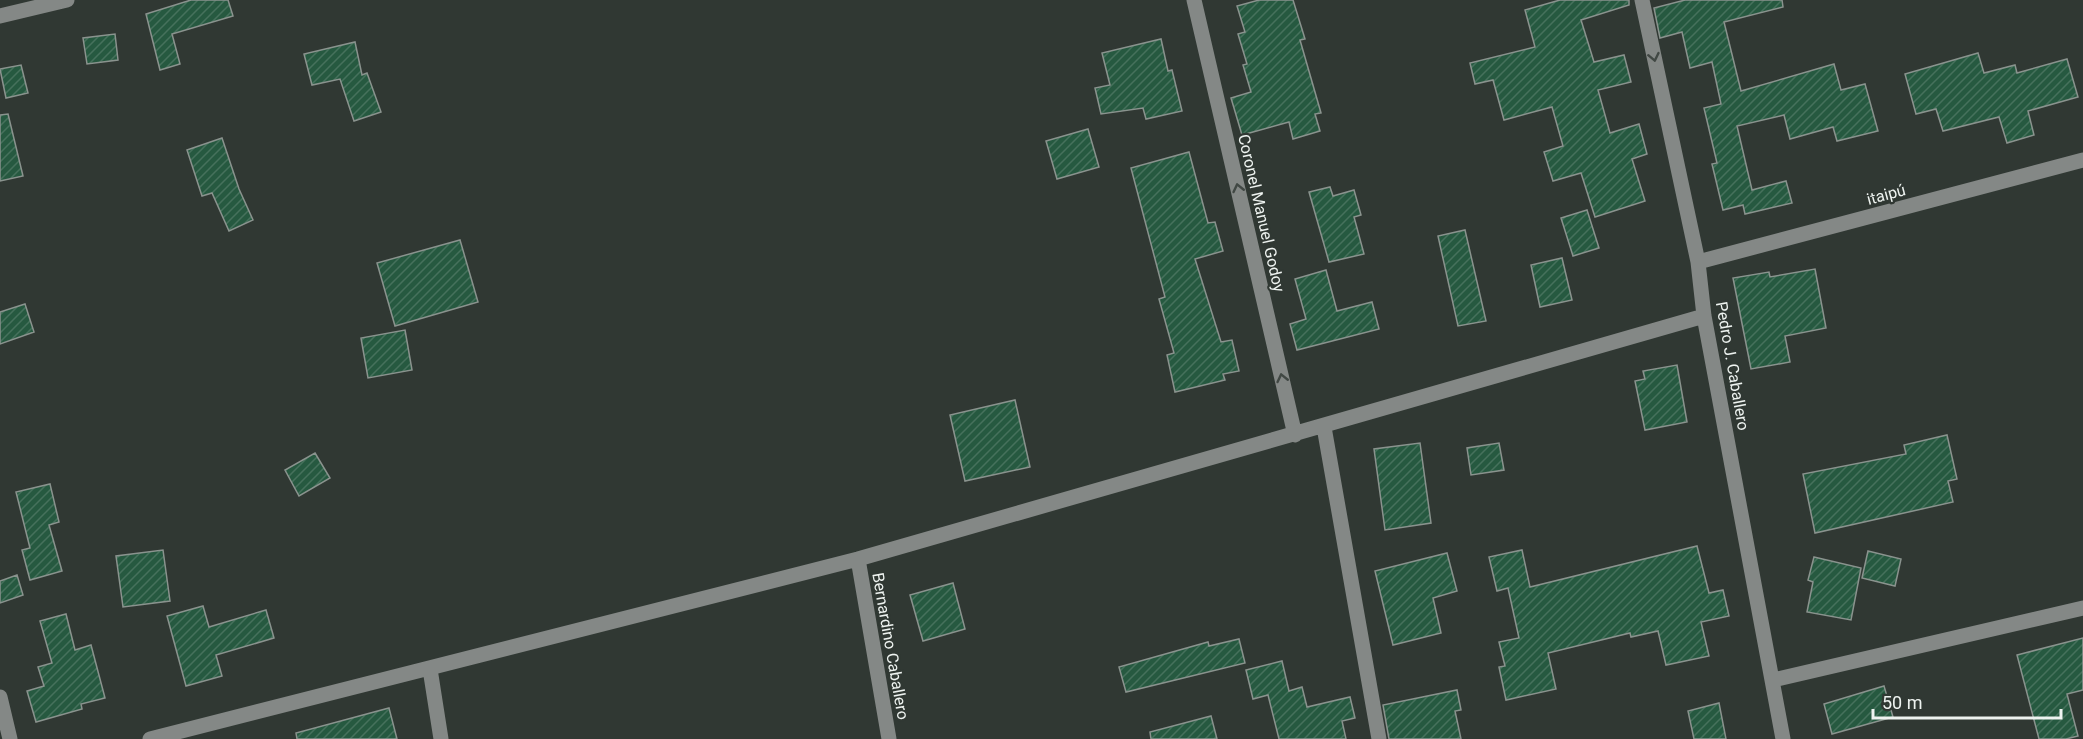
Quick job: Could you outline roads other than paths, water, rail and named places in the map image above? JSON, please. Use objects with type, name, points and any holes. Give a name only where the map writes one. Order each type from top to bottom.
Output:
[{"type":"street","points":[[0,16],[67,0]]},
{"type":"street","name":"Coronel Manuel Godoy","points":[[1194,0],[1295,435]]},
{"type":"street","name":"Pedro J. Caballero","points":[[1642,0],[1698,262],[1704,316],[1783,739]]},
{"type":"street","name":"itaipú","points":[[1698,262],[2083,160]]},
{"type":"street","points":[[150,739],[858,559],[1704,316]]},
{"type":"street","points":[[1324,427],[1379,739]]},
{"type":"street","name":"Bernardino Caballero","points":[[858,559],[890,739]]},
{"type":"street","points":[[1773,680],[2083,608]]},
{"type":"street","points":[[430,669],[441,739]]},
{"type":"street","points":[[0,698],[10,739]]}]
